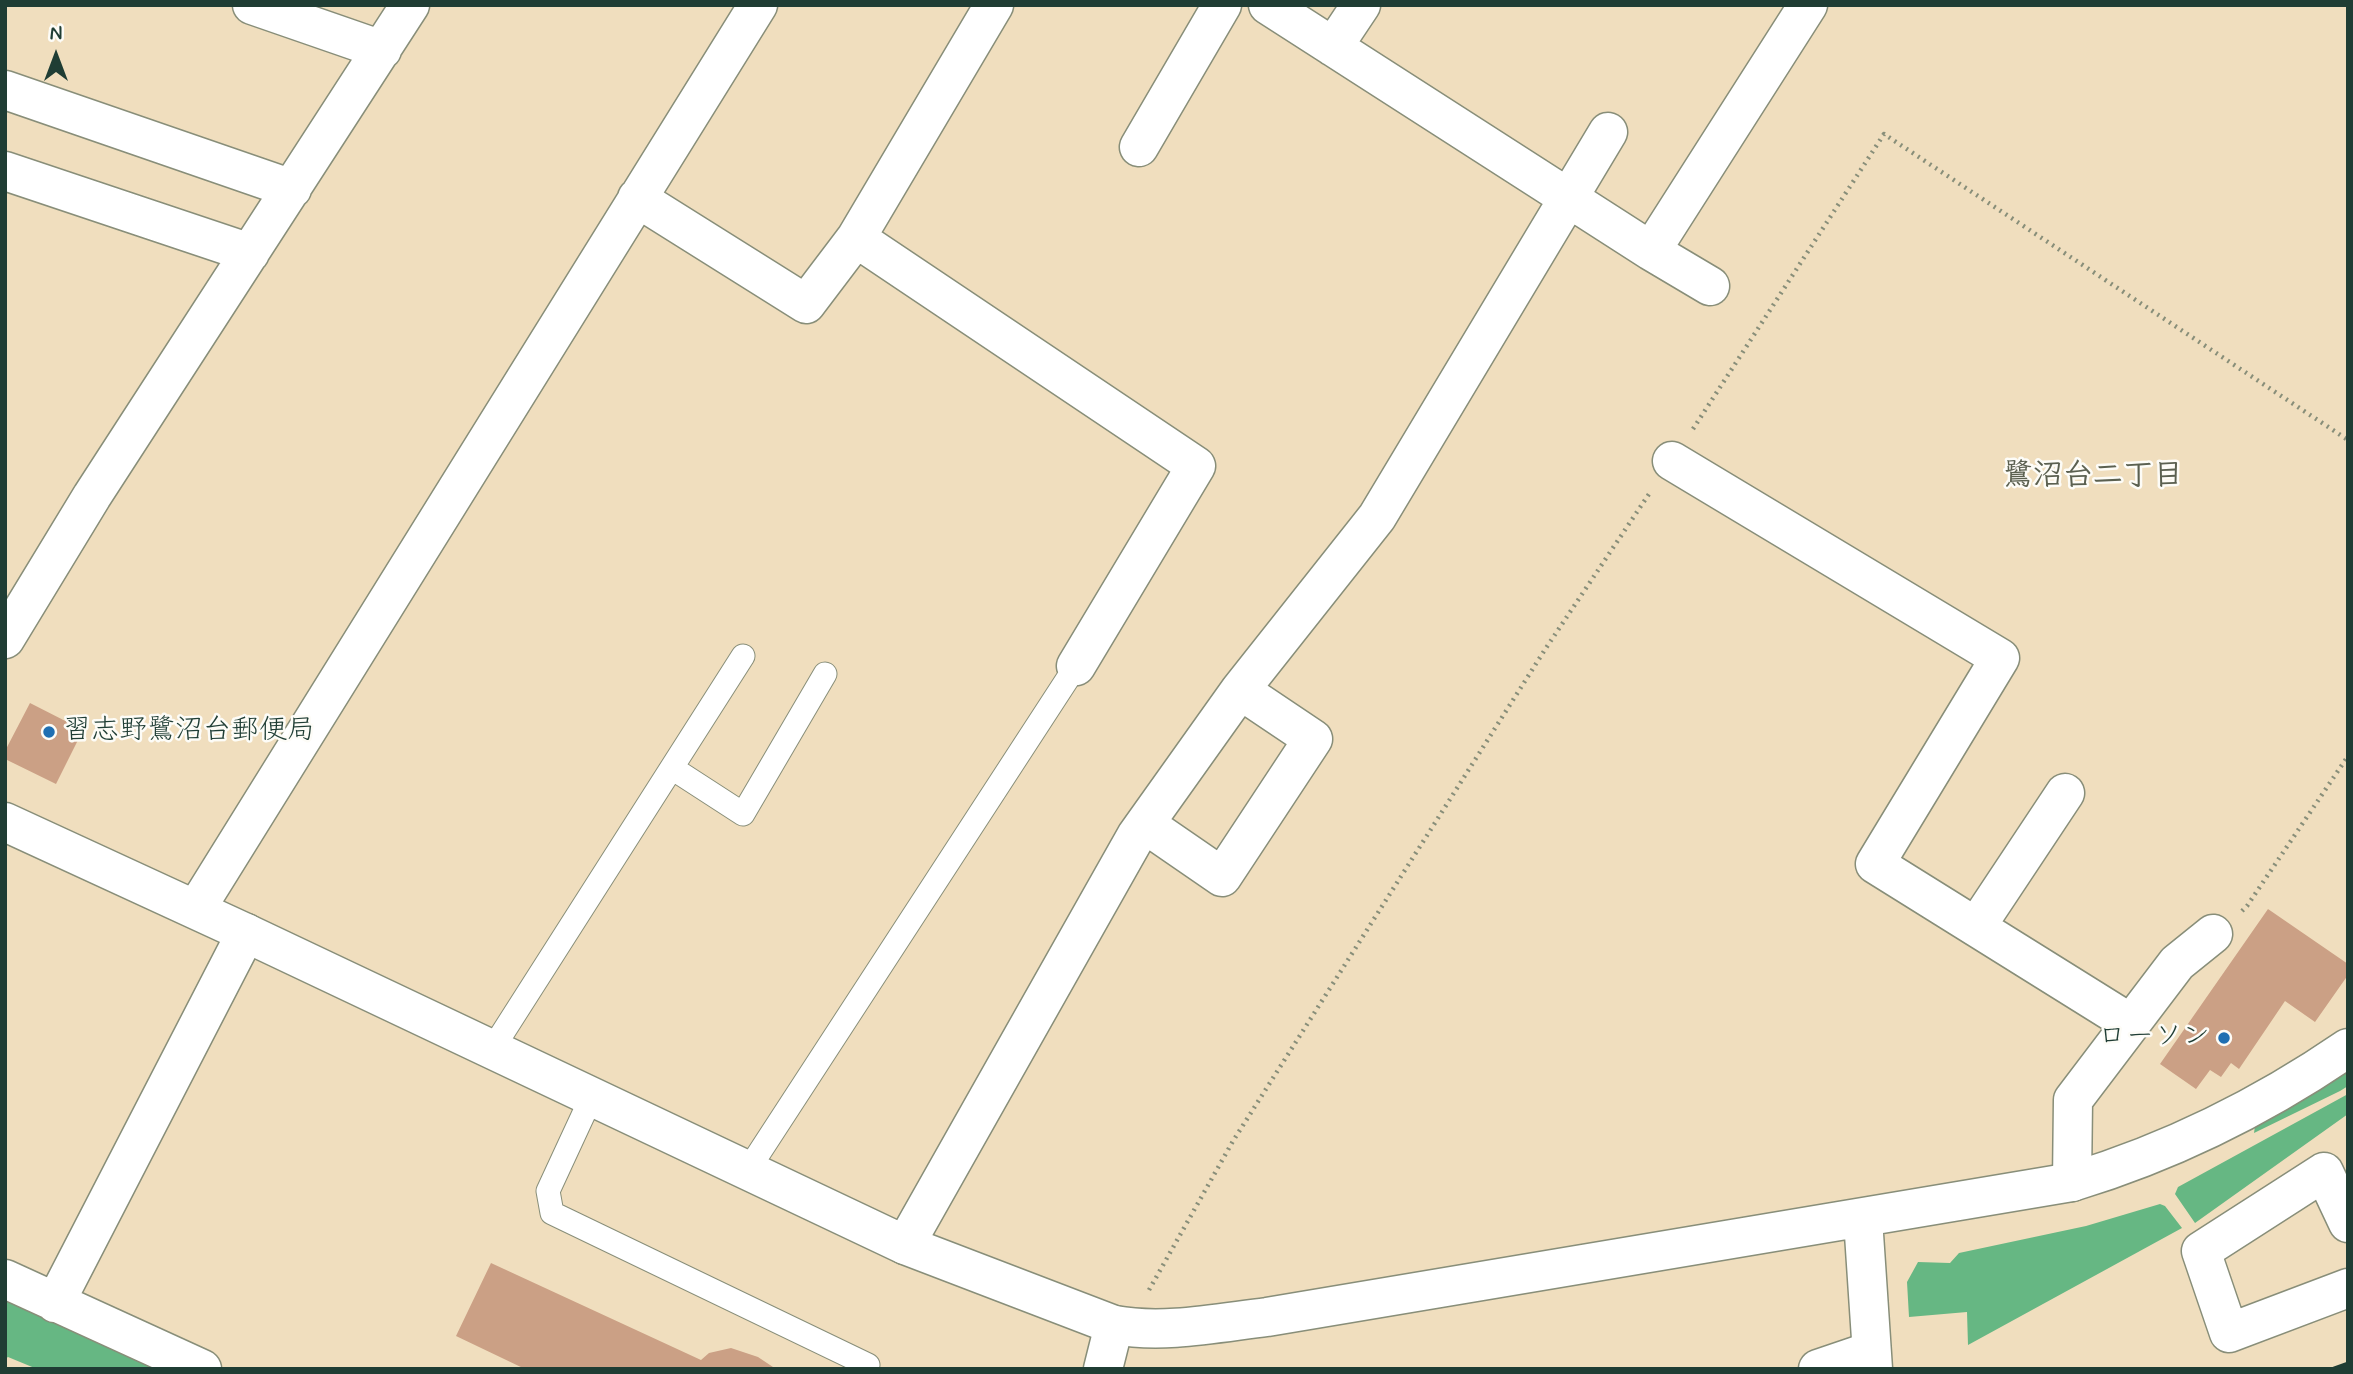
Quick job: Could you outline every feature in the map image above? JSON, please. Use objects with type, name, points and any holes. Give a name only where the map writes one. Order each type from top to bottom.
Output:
[{"type":"street","points":[[252,5],[382,50]]},
{"type":"street","points":[[5,639],[92,496],[410,5]]},
{"type":"street","points":[[196,909],[758,5]]},
{"type":"street","points":[[637,198],[806,304],[856,238],[994,5]]},
{"type":"street","points":[[1139,146],[1222,5]]},
{"type":"street","points":[[1268,5],[1651,251],[1710,286]]},
{"type":"street","points":[[1333,47],[1362,5]]},
{"type":"street","points":[[1651,251],[1808,5]]},
{"type":"street","points":[[5,90],[292,189]]},
{"type":"street","points":[[905,1245],[1145,824],[1240,690],[1377,517],[1608,132]]},
{"type":"street","points":[[5,171],[250,253]]},
{"type":"street","points":[[856,238],[1196,466],[1076,666]]},
{"type":"street","points":[[1672,461],[2000,658],[1875,864],[2130,1023]]},
{"type":"street","points":[[1145,824],[1222,877],[1313,739],[1240,690]]},
{"type":"street","points":[[1976,927],[2065,793]]},
{"type":"street","points":[[5,822],[493,1048],[905,1245],[1121,1326],[1186,1327],[1267,1317],[2072,1182],[2112,1170],[2210,1130],[2348,1048]]},
{"type":"street","points":[[55,1303],[246,933]]},
{"type":"street","points":[[2072,1182],[2073,1100],[2177,963],[2213,934]]},
{"type":"street","points":[[2347,1215],[2324,1172],[2202,1251],[2229,1333],[2348,1287]]},
{"type":"street","points":[[1818,1369],[1872,1360],[1863,1219]]},
{"type":"street","points":[[5,1279],[202,1369]]},
{"type":"street","points":[[1103,1369],[1121,1326]]},
{"type":"lane","points":[[493,1048],[743,656]]},
{"type":"lane","points":[[748,1170],[1076,666]]},
{"type":"lane","points":[[671,768],[743,814],[825,674]]},
{"type":"lane","points":[[592,1096],[548,1191],[552,1213],[868,1365]]},
{"type":"path","points":[[1121,1326],[1233,1140],[1546,648],[1672,461],[1884,134],[2348,440]]},
{"type":"path","points":[[2213,934],[2248,906],[2348,756]]},
{"type":"green space","points":[[2348,1072],[2348,1086],[2254,1133],[2255,1126]]},
{"type":"green space","points":[[2348,1094],[2348,1114],[2195,1223],[2175,1194],[2178,1187]]},
{"type":"green space","points":[[2160,1204],[2165,1206],[2182,1228],[1968,1345],[1967,1312],[1909,1317],[1907,1282],[1918,1262],[1950,1263],[1959,1253],[2086,1226]]},
{"type":"green space","points":[[5,1293],[174,1369],[37,1369],[8,1357],[5,1359]]},
{"type":"building","points":[[30,703],[83,730],[56,784],[5,759],[5,751]]},
{"type":"building","points":[[2268,909],[2348,964],[2348,975],[2315,1022],[2285,1001],[2239,1069],[2231,1063],[2221,1077],[2210,1070],[2196,1089],[2160,1064]]},
{"type":"building","points":[[491,1263],[701,1360],[709,1353],[731,1348],[758,1357],[776,1369],[525,1369],[456,1336]]},
{"type":"railway","points":[[2334,1369],[2348,1364]]},
{"type":"place","name":"習志野鷺沼台郵便局","points":[[49,732]]},
{"type":"place","name":"ローソン","points":[[2224,1038]]},
{"type":"district","name":"鷺沼台二丁目","points":[[2093,478]]}]
